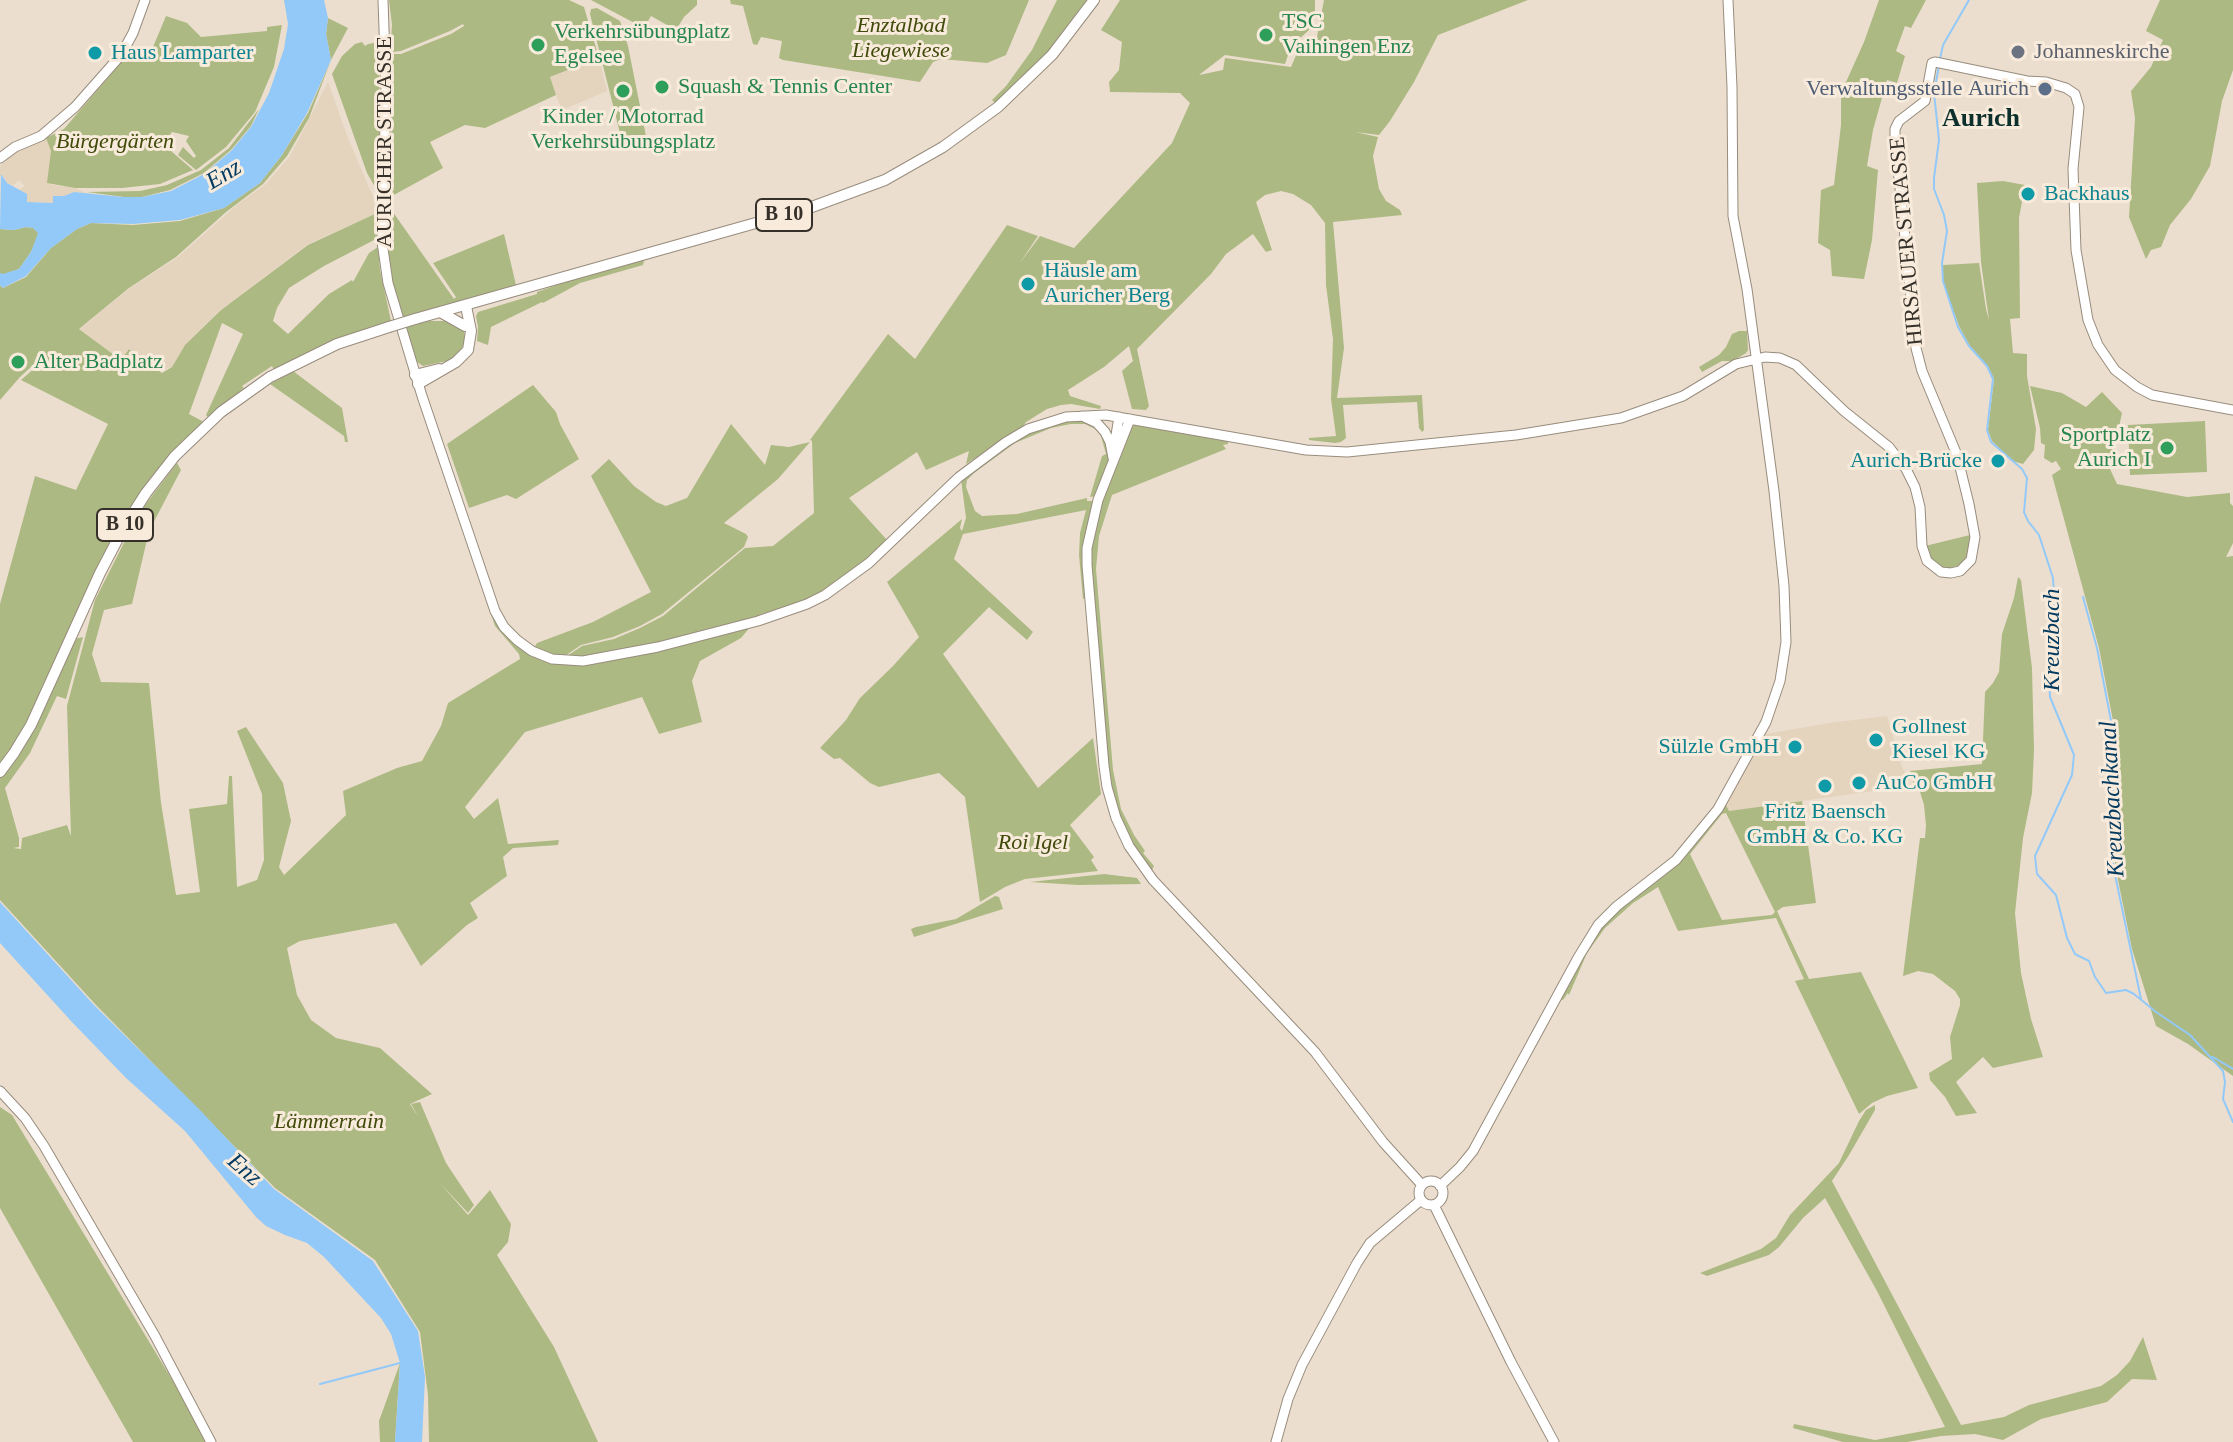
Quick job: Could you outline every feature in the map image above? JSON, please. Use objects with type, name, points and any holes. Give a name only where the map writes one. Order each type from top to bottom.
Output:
[{"type":"main road","points":[[0,158],[48,131],[75,107],[125,48],[145,0]]},
{"type":"main road","name":"AURICHER STRASSE","points":[[383,0],[386,86],[382,242],[388,283],[416,380],[498,617],[512,636],[532,651],[552,659],[573,662],[658,647],[758,621],[807,604],[825,595],[869,563],[959,477],[1006,442],[1028,429],[1076,415],[1106,415],[1318,452],[1378,449],[1516,435],[1621,418],[1683,396],[1733,365],[1755,358]]},
{"type":"main road","name":"B 10","points":[[0,772],[31,725],[100,573],[123,529],[151,486],[175,456],[221,412],[270,377],[337,344],[389,327],[825,203],[897,174],[955,140],[998,107],[1052,55],[1094,0]]},
{"type":"main road","points":[[1440,1186],[1473,1151],[1598,925],[1624,900],[1669,867],[1710,820],[1766,722],[1780,681],[1786,650],[1782,560],[1747,289],[1732,207],[1728,0]]},
{"type":"main road","name":"HIRSAUER STRASSE","points":[[1755,358],[1775,357],[1796,365],[1844,411],[1884,442],[1901,462],[1915,487],[1920,507],[1922,546],[1927,561],[1936,570],[1946,573],[1960,571],[1968,565],[1974,553],[1975,537],[1965,483],[1916,348],[1895,138],[1899,121],[1925,101],[1932,63],[1938,63],[2046,82],[2075,94],[2079,107],[2073,169],[2076,250],[2088,320],[2101,350],[2115,370],[2152,395],[2233,410]]},
{"type":"main road","points":[[464,307],[465,326],[471,339]]},
{"type":"main road","points":[[416,380],[445,368],[468,350],[471,324],[464,307]]},
{"type":"main road","points":[[442,313],[465,326]]},
{"type":"main road","points":[[1076,415],[1092,420],[1105,432],[1113,458]]},
{"type":"main road","points":[[1113,458],[1119,417]]},
{"type":"main road","points":[[1130,419],[1093,517],[1087,548],[1104,766],[1111,806],[1137,859],[1153,880],[1307,1043],[1383,1142],[1422,1185]]},
{"type":"main road","points":[[0,1091],[25,1118],[44,1146],[155,1336],[211,1442]]},
{"type":"main road","points":[[1431,1181],[1440,1186],[1443,1195],[1440,1201],[1427,1205],[1421,1200],[1419,1191],[1422,1185],[1431,1181]]},
{"type":"main road","points":[[1276,1442],[1302,1365],[1361,1256],[1383,1232],[1421,1200]]},
{"type":"main road","points":[[1434,1205],[1514,1369],[1554,1442]]},
{"type":"shaded area","points":[[599,58],[607,91],[562,110],[549,78]]},
{"type":"shaded area","points":[[328,82],[374,199],[376,213],[308,244],[220,310],[185,345],[172,367],[160,371],[129,348],[121,360],[80,329],[130,288],[177,258],[238,204],[266,184],[290,156]]},
{"type":"shaded area","points":[[46,138],[51,151],[52,185],[86,193],[54,196],[54,203],[26,202],[19,190],[25,186],[21,179],[13,185],[0,176],[0,166],[9,157]]},
{"type":"shaded area","points":[[1887,716],[1910,786],[1729,811],[1725,803],[1766,734]]},
{"type":"green space","points":[[389,0],[569,0],[584,7],[599,58],[550,77],[556,95],[485,128],[465,125],[430,142],[443,168],[388,196],[390,52],[401,54],[464,26],[392,52]]},
{"type":"green space","points":[[591,0],[697,0],[697,5],[676,30],[651,16],[644,28]]},
{"type":"green space","name":"Enztalbad Liegewiese","points":[[730,0],[1029,0],[1006,55],[987,63],[941,59],[933,62],[920,82],[783,60],[779,58],[782,41],[761,37],[757,45],[753,44],[743,6],[731,4]]},
{"type":"green space","points":[[1057,0],[1089,0],[1050,51],[998,102],[994,102],[992,100],[1032,50]]},
{"type":"green space","name":"Lämmerrain","points":[[1120,0],[1315,0],[1309,30],[1290,49],[1285,64],[1225,55],[1199,75],[1223,70],[1225,58],[1291,67],[1301,44],[1317,37],[1324,0],[1528,0],[1438,35],[1414,82],[1379,135],[1355,132],[1378,137],[1373,156],[1379,189],[1386,201],[1400,210],[1402,215],[1333,222],[1344,348],[1337,398],[1422,395],[1424,430],[1422,432],[1419,428],[1417,402],[1343,405],[1346,438],[1335,443],[1309,440],[1336,436],[1331,399],[1333,339],[1326,285],[1325,223],[1311,205],[1293,194],[1281,191],[1265,195],[1256,202],[1272,250],[1266,252],[1253,234],[1226,254],[1211,274],[1137,349],[1149,406],[1146,410],[1132,409],[1122,371],[1133,361],[1129,346],[1104,367],[1068,390],[1070,396],[1101,406],[1100,409],[1071,404],[1047,409],[966,464],[969,451],[926,470],[917,452],[849,498],[887,540],[869,560],[823,592],[806,601],[761,614],[741,638],[700,661],[692,681],[702,722],[659,734],[642,697],[525,732],[465,807],[474,819],[498,798],[508,844],[559,840],[558,845],[513,848],[503,857],[507,876],[470,903],[478,918],[421,966],[396,923],[300,941],[287,948],[297,995],[311,1020],[336,1038],[380,1048],[432,1094],[410,1104],[419,1118],[411,1104],[420,1102],[446,1163],[474,1205],[468,1213],[439,1182],[468,1215],[490,1190],[511,1224],[508,1242],[497,1255],[554,1347],[598,1442],[429,1442],[428,1395],[420,1332],[375,1260],[275,1188],[95,1004],[0,900],[0,777],[19,753],[74,639],[83,637],[66,699],[57,696],[30,753],[5,788],[19,838],[19,847],[13,848],[21,849],[22,838],[67,825],[71,836],[67,706],[95,600],[139,513],[177,463],[181,470],[149,531],[132,604],[104,610],[92,654],[101,682],[149,683],[161,803],[176,895],[200,892],[189,809],[227,804],[229,776],[232,776],[237,887],[257,880],[264,860],[262,794],[237,731],[246,727],[283,783],[291,821],[279,867],[284,875],[346,815],[343,791],[422,761],[441,726],[448,703],[520,659],[495,626],[483,587],[491,609],[529,655],[555,664],[582,646],[614,639],[663,616],[745,548],[773,546],[814,513],[810,440],[888,334],[915,359],[1007,225],[1038,236],[1019,264],[1040,236],[1074,248],[1172,143],[1190,103],[1180,93],[1110,92],[1109,82],[1119,70],[1122,42],[1101,30]]},
{"type":"green space","points":[[1879,0],[1926,0],[1911,28],[1905,26],[1896,51],[1905,56],[1897,83],[1887,80],[1873,130],[1867,166],[1878,170],[1872,240],[1864,279],[1832,276],[1830,250],[1818,243],[1821,190],[1834,185],[1841,125],[1841,93]]},
{"type":"green space","points":[[2160,0],[2233,0],[2233,70],[2222,101],[2210,166],[2191,199],[2170,225],[2161,247],[2151,250],[2146,259],[2129,217],[2135,118],[2131,91],[2151,67],[2163,40],[2146,31]]},
{"type":"green space","name":"Kinder / Motorrad Verkehrsübungsplatz","points":[[597,8],[620,21],[646,136],[622,141],[590,14],[591,9]]},
{"type":"green space","name":"Bürgergärten","points":[[166,16],[187,23],[201,37],[267,31],[267,27],[282,25],[274,67],[255,112],[226,147],[196,170],[178,155],[183,147],[194,158],[196,156],[186,141],[189,136],[172,132],[163,144],[193,170],[160,184],[75,188],[47,183],[51,151],[46,138],[64,129],[130,52],[148,59]]},
{"type":"green space","points":[[328,18],[348,28],[331,60],[326,34]]},
{"type":"green space","points":[[362,42],[365,46],[380,42],[379,186],[375,187],[367,173],[332,74],[342,56]]},
{"type":"green space","points":[[331,60],[309,118],[287,156],[263,184],[176,257],[129,288],[79,329],[121,360],[129,349],[162,373],[172,367],[185,345],[221,310],[308,245],[379,212],[378,238],[289,288],[273,321],[288,334],[329,294],[353,282],[369,253],[378,247],[391,321],[333,340],[274,370],[272,366],[242,386],[244,388],[208,417],[206,415],[243,334],[222,323],[189,414],[204,422],[182,443],[85,593],[43,692],[0,766],[0,604],[35,476],[76,490],[108,424],[21,380],[45,359],[43,356],[0,400],[0,285],[3,288],[26,277],[51,248],[91,223],[133,225],[180,221],[224,208],[260,183],[282,155],[308,113]]},
{"type":"green space","points":[[259,109],[251,126],[231,150],[204,173],[170,190],[142,197],[87,192],[140,191],[167,185],[201,170],[229,148]]},
{"type":"green space","points":[[2003,181],[2025,185],[2019,218],[2020,318],[2010,319],[2013,353],[2027,354],[2027,376],[2036,429],[2034,450],[2023,464],[2012,461],[1992,441],[1988,430],[1994,379],[1959,326],[1943,281],[1943,265],[1979,263],[1989,320],[1981,262],[1977,183]]},
{"type":"green space","points":[[388,205],[454,299],[456,297],[433,263],[504,234],[516,285],[400,318],[390,282],[386,240]]},
{"type":"green space","points":[[26,227],[39,233],[31,252],[19,269],[2,275],[0,229]]},
{"type":"green space","points":[[642,259],[643,265],[580,283],[491,327],[488,345],[477,341],[478,312]]},
{"type":"green space","points":[[421,321],[450,321],[464,330],[465,341],[460,352],[447,361],[423,366],[417,362],[404,327]]},
{"type":"green space","points":[[1747,331],[1746,353],[1702,372],[1699,367],[1719,355],[1732,334]]},
{"type":"green space","points":[[293,371],[342,408],[348,442],[345,442],[344,436],[270,384]]},
{"type":"green space","points":[[533,385],[556,412],[579,459],[516,499],[507,495],[469,508],[447,444]]},
{"type":"green space","points":[[2030,386],[2062,393],[2086,407],[2102,392],[2122,413],[2110,469],[2117,484],[2187,497],[2230,493],[2233,543],[2226,557],[2233,556],[2233,1076],[2156,1026],[2132,949],[2115,865],[2115,731],[2099,648],[2052,475],[2061,469],[2056,461],[2052,463],[2044,458],[2045,445],[2041,443]]},
{"type":"green space","name":"Roi Igel","points":[[1071,420],[1088,421],[1103,432],[1110,457],[1097,496],[1090,497],[1102,456],[1106,454],[1101,436],[1085,424],[1051,428],[1015,443],[974,473],[967,480],[966,487],[975,511],[982,516],[1017,514],[1087,498],[1087,501],[1095,501],[1086,598],[1083,599],[1079,555],[1086,510],[963,534],[954,559],[1033,632],[1027,640],[989,607],[943,654],[1038,788],[1093,738],[1101,794],[1070,825],[1094,857],[1091,860],[1098,871],[1025,879],[980,902],[965,797],[939,773],[879,787],[840,758],[834,759],[820,748],[846,720],[860,698],[919,637],[887,582],[962,519],[962,531],[966,518],[961,479],[1027,433]]},
{"type":"green space","name":"Sportplatz Aurich I","points":[[2205,421],[2207,472],[2130,475],[2128,425]]},
{"type":"green space","points":[[731,424],[765,465],[771,445],[789,447],[810,442],[778,479],[724,523],[746,534],[748,537],[744,547],[662,614],[640,626],[581,645],[562,658],[534,648],[537,643],[593,622],[651,592],[591,476],[609,459],[634,486],[666,506],[687,498]]},
{"type":"green space","points":[[1136,424],[1228,441],[1223,445],[1226,449],[1112,495],[1099,536],[1096,569],[1113,770],[1121,809],[1145,851],[1143,853],[1154,866],[1152,870],[1148,869],[1123,829],[1110,787],[1090,548],[1099,506],[1130,427]]},
{"type":"green space","points":[[1970,535],[1969,555],[1964,563],[1948,570],[1933,564],[1925,546]]},
{"type":"green space","points":[[2018,577],[2021,580],[2032,668],[2034,750],[2032,793],[2023,838],[2015,913],[2021,973],[2043,1057],[1993,1068],[1983,1057],[1956,1082],[1977,1113],[1956,1116],[1930,1080],[1929,1073],[1952,1059],[1950,1037],[1960,999],[1955,991],[1933,974],[1918,971],[1903,976],[1920,838],[1925,838],[1926,825],[1924,805],[1910,771],[1982,764],[1985,692],[1999,672],[2002,634]]},
{"type":"green space","points":[[1802,801],[1816,903],[1783,907],[1777,911],[1809,979],[1861,972],[1918,1088],[1887,1096],[1859,1114],[1795,981],[1804,979],[1776,918],[1678,931],[1658,887],[1633,903],[1605,928],[1587,953],[1569,995],[1560,999],[1601,924],[1661,876],[1725,803],[1729,811]],"holes":[[[1726,813],[1775,912],[1772,915],[1722,920],[1690,854],[1722,814]]]},
{"type":"green space","points":[[1104,874],[1137,878],[1141,884],[1030,882]]},
{"type":"green space","points":[[995,896],[999,897],[1003,909],[914,937],[911,929],[956,919]]},
{"type":"green space","points":[[1875,1105],[1875,1110],[1832,1181],[1961,1425],[2004,1417],[2029,1405],[2101,1386],[2130,1361],[2143,1337],[2157,1380],[2132,1379],[2107,1402],[2041,1419],[2003,1440],[1975,1434],[1907,1442],[1843,1442],[1793,1428],[1794,1424],[1875,1440],[1945,1427],[1877,1291],[1825,1198],[1769,1255],[1707,1276],[1700,1273],[1761,1249],[1776,1238],[1790,1215],[1839,1163],[1859,1121],[1866,1110]]},
{"type":"green space","points":[[0,1107],[12,1115],[185,1401],[205,1442],[133,1442],[0,1208]]},
{"type":"green space","points":[[400,1363],[395,1442],[380,1442],[379,1421]]},
{"type":"water","name":"Enz","points":[[284,0],[324,0],[331,60],[307,113],[282,155],[260,183],[224,208],[180,220],[133,224],[91,223],[51,248],[26,276],[3,288],[0,273],[19,269],[31,252],[38,233],[26,227],[0,229],[1,174],[7,183],[27,194],[27,202],[53,203],[53,196],[74,192],[142,197],[171,191],[204,174],[231,151],[251,127],[269,93],[284,49],[288,24]]},
{"type":"water","name":"Enz","points":[[0,902],[94,1005],[274,1189],[373,1261],[418,1331],[425,1377],[422,1442],[395,1442],[400,1363],[391,1334],[381,1318],[307,1243],[266,1226],[256,1217],[185,1131],[126,1078],[71,1021],[0,943]]},
{"type":"waterway","name":"Kreuzbach","points":[[1940,59],[1943,45],[1969,0]]},
{"type":"waterway","name":"Kreuzbach","points":[[1939,65],[1934,93],[1939,140],[1934,189],[1947,231],[1942,263],[1943,281],[1958,327],[1993,379],[1987,430],[1991,442],[2022,469],[2027,478],[2024,512],[2039,535],[2053,578],[2055,610],[2048,647],[2050,697],[2074,755],[2072,775],[2035,856],[2037,874],[2056,895],[2067,938],[2075,954],[2089,961],[2106,993],[2126,990],[2134,994],[2190,1035],[2223,1071],[2223,1099],[2233,1122]]},
{"type":"waterway","name":"Kreuzbachkanal","points":[[2083,597],[2097,648],[2113,731],[2113,865],[2141,999]]},
{"type":"waterway","points":[[2210,1057],[2233,1069]]},
{"type":"waterway","points":[[320,1384],[400,1363]]},
{"type":"place","name":"TSC Vaihingen Enz","points":[[1266,35]]},
{"type":"place","name":"Verkehrsübungplatz Egelsee","points":[[538,45]]},
{"type":"place","name":"Johanneskirche","points":[[2018,52]]},
{"type":"place","name":"Haus Lamparter","points":[[95,53]]},
{"type":"place","name":"Squash & Tennis Center","points":[[662,87]]},
{"type":"place","name":"Verwaltungsstelle Aurich","points":[[2045,89]]},
{"type":"place","name":"Kinder / Motorrad Verkehrsübungsplatz","points":[[623,91]]},
{"type":"place","name":"Backhaus","points":[[2028,194]]},
{"type":"place","name":"Häusle am Auricher Berg","points":[[1028,284]]},
{"type":"place","name":"Alter Badplatz","points":[[18,362]]},
{"type":"place","name":"Sportplatz Aurich I","points":[[2167,448]]},
{"type":"place","name":"Aurich-Brücke","points":[[1998,461]]},
{"type":"place","name":"Gollnest Kiesel KG","points":[[1876,740]]},
{"type":"place","name":"Sülzle GmbH","points":[[1795,747]]},
{"type":"place","name":"AuCo GmbH","points":[[1859,783]]},
{"type":"place","name":"Fritz Baensch GmbH & Co. KG","points":[[1825,786]]},
{"type":"district","name":"Aurich","points":[[1981,119]]}]
